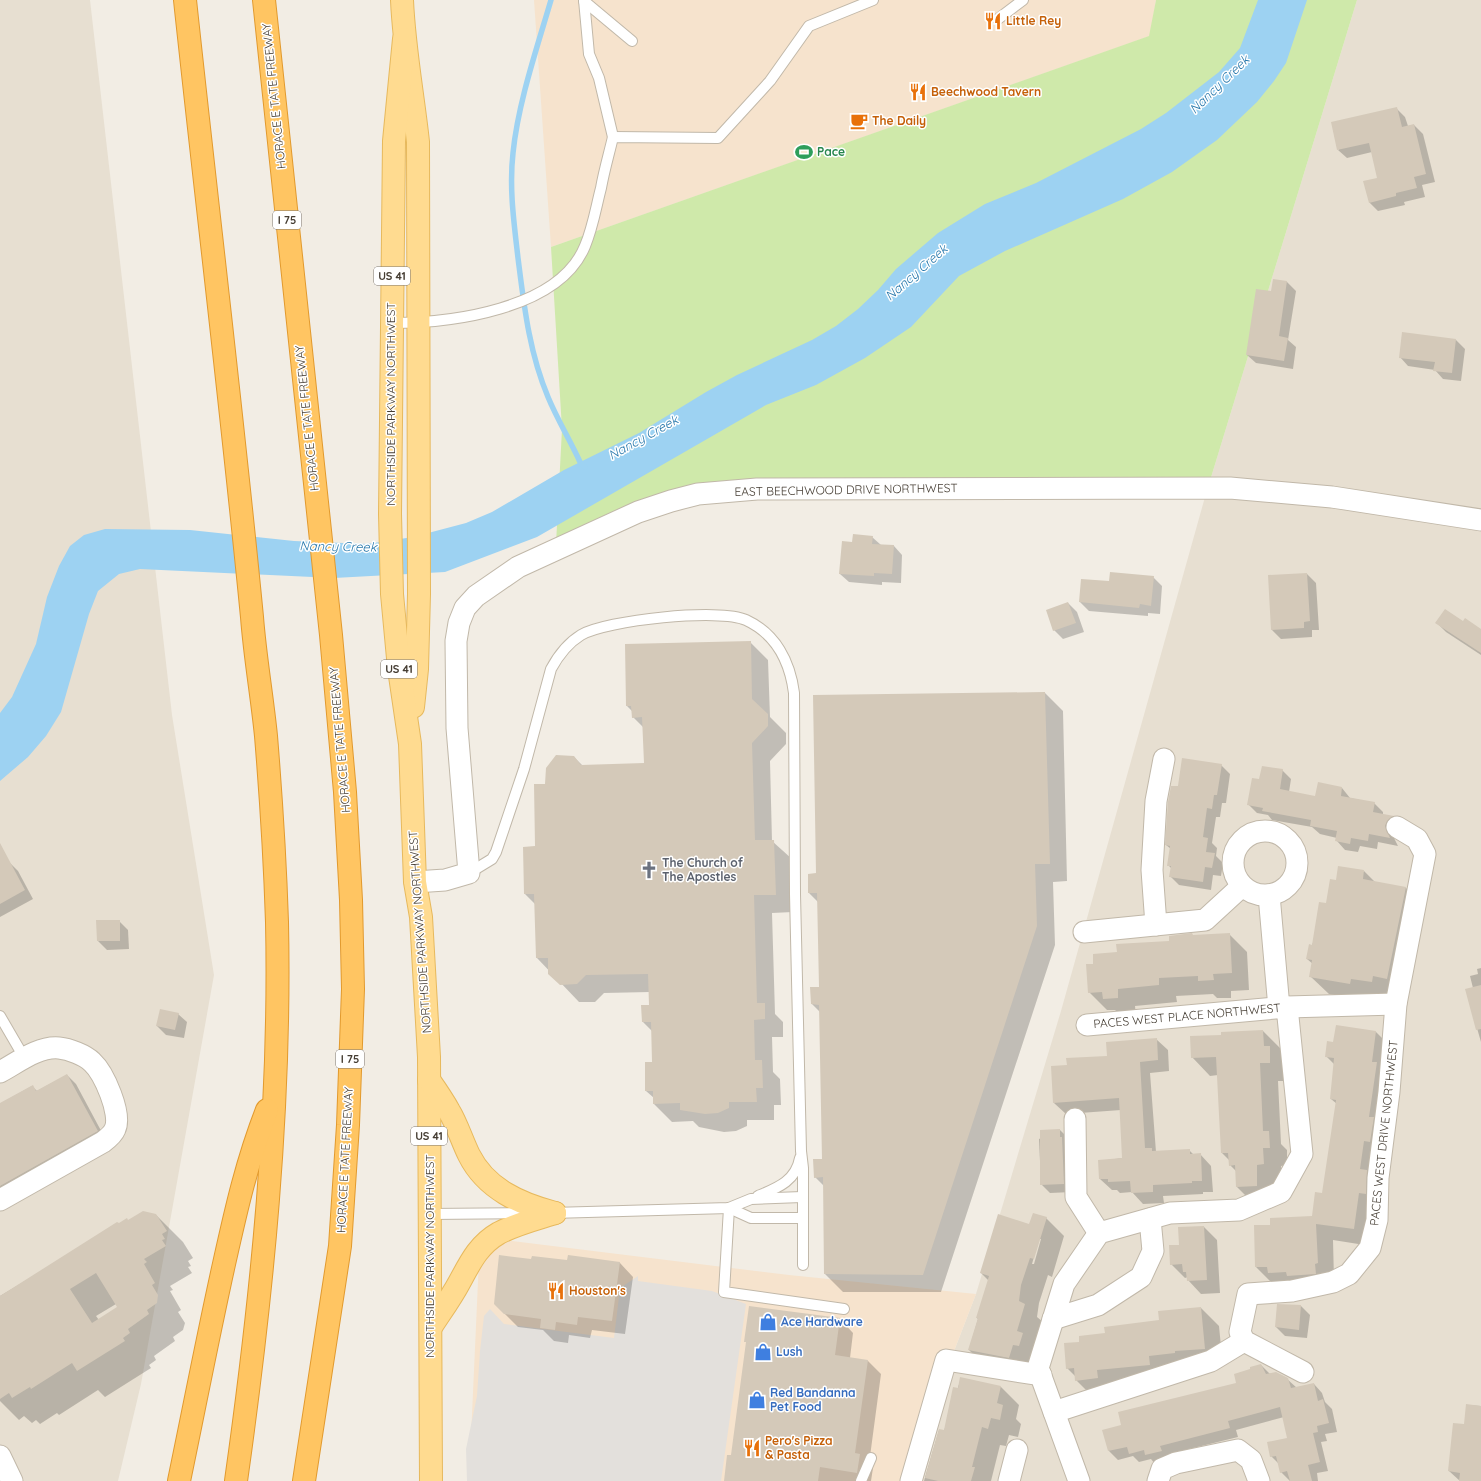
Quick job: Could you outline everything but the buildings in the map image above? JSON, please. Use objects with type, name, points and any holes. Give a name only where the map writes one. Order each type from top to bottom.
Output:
[{"type":"highway","points":[[185,0],[232,419],[254,640],[266,734],[277,922],[274,1092],[266,1226],[253,1360],[236,1481]]},
{"type":"highway","name":"HORACE E TATE FREEWAY","points":[[264,0],[330,635],[346,807],[351,900],[353,996],[348,1125],[340,1246],[304,1481]]},
{"type":"highway","points":[[179,1481],[211,1322],[239,1196],[252,1148],[274,1092]]},
{"type":"main road","name":"NORTHSIDE PARKWAY NORTHWEST","points":[[402,0],[404,39],[412,88],[418,142],[417,323],[419,594],[417,669],[410,744]]},
{"type":"main road","name":"NORTHSIDE PARKWAY NORTHWEST","points":[[404,39],[394,141],[390,514],[392,594],[399,669],[410,744],[415,882],[421,917],[429,1080],[431,1481]]},
{"type":"main road","points":[[429,1080],[450,1112],[469,1154],[480,1172],[493,1186],[521,1202],[555,1213]]},
{"type":"main road","points":[[431,1327],[459,1284],[474,1255],[487,1242],[500,1233],[555,1213]]},
{"type":"street","name":"EAST BEECHWOOD DRIVE NORTHWEST","points":[[469,873],[457,728],[456,642],[459,623],[465,608],[476,596],[518,566],[638,512],[658,505],[698,494],[757,489],[1230,488],[1332,497],[1481,520]]},
{"type":"street","points":[[1156,925],[1152,870],[1156,801],[1164,759]]},
{"type":"street","name":"PACES WEST DRIVE NORTHWEST","points":[[1244,1341],[1240,1332],[1248,1294],[1292,1291],[1333,1282],[1349,1274],[1370,1248],[1377,1220],[1378,1178],[1389,1092],[1396,1004],[1425,854],[1418,839],[1397,827]]},
{"type":"street","points":[[1268,831],[1276,833],[1284,837],[1294,850],[1297,867],[1295,875],[1285,888],[1269,895],[1253,893],[1242,886],[1235,876],[1232,868],[1235,851],[1239,844],[1252,833],[1268,831]]},
{"type":"street","points":[[415,882],[445,880],[469,873]]},
{"type":"street","points":[[1084,932],[1204,920],[1242,886]]},
{"type":"street","points":[[1079,1481],[1038,1368],[1064,1284],[1099,1233],[1170,1213],[1239,1210],[1281,1192],[1302,1154],[1269,895]]},
{"type":"street","points":[[1283,1007],[1396,1004]]},
{"type":"street","name":"PACES WEST PLACE NORTHWEST","points":[[1087,1025],[1283,1007]]},
{"type":"street","points":[[0,1072],[39,1051],[58,1048],[75,1052],[92,1062],[108,1088],[117,1109],[115,1129],[103,1142],[0,1200]]},
{"type":"street","points":[[1075,1120],[1076,1197],[1099,1233]]},
{"type":"street","points":[[1054,1319],[1098,1305],[1141,1277],[1153,1251],[1150,1219]]},
{"type":"street","points":[[1054,1412],[1211,1361],[1244,1341],[1303,1372]]},
{"type":"street","points":[[911,1481],[946,1360],[1041,1376]]},
{"type":"street","points":[[1009,1481],[1017,1450]]},
{"type":"street","points":[[1158,1481],[1162,1469],[1176,1463],[1238,1450],[1251,1460],[1259,1481]]},
{"type":"street","points":[[0,1456],[12,1481]]},
{"type":"lane","points":[[391,323],[417,323],[455,319],[512,305],[532,298],[562,276],[577,262],[585,247],[594,222],[613,137],[599,78],[589,54],[584,0]]},
{"type":"lane","points":[[584,0],[632,41]]},
{"type":"lane","points":[[613,137],[718,138],[736,121],[770,81],[809,26],[873,0]]},
{"type":"lane","points":[[998,20],[1023,0]]},
{"type":"lane","points":[[469,873],[492,859],[496,852],[524,769],[551,669],[557,658],[581,635],[594,630],[665,617],[735,617],[745,619],[757,626],[775,641],[788,665],[794,693],[796,902],[801,1151],[803,1168],[803,1265]]},
{"type":"lane","points":[[0,1016],[25,1059]]},
{"type":"lane","points":[[430,1214],[555,1213],[729,1208],[782,1186],[789,1180],[799,1164],[801,1151]]},
{"type":"lane","points":[[750,1199],[802,1197]]},
{"type":"lane","points":[[729,1208],[751,1218],[802,1218]]},
{"type":"lane","points":[[729,1208],[724,1292],[844,1310]]},
{"type":"lane","points":[[861,1481],[871,1458]]},
{"type":"shaded area","points":[[0,0],[90,0],[172,715],[214,975],[141,1384],[118,1481],[0,1481]]},
{"type":"shaded area","points":[[534,0],[1156,0],[1150,36],[551,247]]},
{"type":"shaded area","points":[[1357,0],[1481,0],[1481,1481],[904,1481],[976,1294],[1061,1011],[1205,497]]},
{"type":"shaded area","points":[[480,1237],[789,1275],[976,1294],[904,1481],[469,1481]]},
{"type":"shaded area","points":[[638,1276],[638,1281],[712,1291],[746,1304],[721,1481],[467,1481],[466,1449],[477,1396],[484,1316],[490,1309],[504,1324],[614,1338],[620,1288]]},
{"type":"green space","points":[[1156,0],[1357,0],[1205,497],[795,497],[657,507],[556,544],[562,429],[551,247],[1149,36]]},
{"type":"water","name":"Nancy Creek","points":[[1258,0],[1307,0],[1286,63],[1257,102],[1217,140],[1172,172],[1123,199],[1005,251],[959,276],[911,327],[865,358],[816,385],[766,405],[537,537],[445,572],[334,578],[140,569],[119,574],[98,591],[89,614],[61,712],[46,736],[28,757],[0,781],[0,713],[12,697],[36,644],[47,597],[59,566],[70,546],[84,535],[105,529],[190,530],[294,541],[367,544],[413,537],[466,523],[492,512],[564,470],[639,433],[737,375],[812,340],[836,326],[858,309],[878,290],[896,269],[938,233],[985,204],[1036,183],[1141,129],[1166,113],[1219,72],[1240,48]]},
{"type":"waterway","points":[[551,0],[529,76],[515,134],[512,166],[512,206],[525,311],[536,363],[552,405],[580,462],[585,467]]},
{"type":"place","name":"Little Rey","points":[[993,21]]},
{"type":"place","name":"Beechwood Tavern","points":[[918,92]]},
{"type":"place","name":"The Daily","points":[[859,121]]},
{"type":"place","name":"Pace","points":[[804,152]]},
{"type":"place","name":"The Church of The Apostles","points":[[649,870]]},
{"type":"place","name":"Houston's","points":[[556,1291]]},
{"type":"place","name":"Ace Hardware","points":[[768,1322]]},
{"type":"place","name":"Lush","points":[[763,1352]]},
{"type":"place","name":"Red Bandanna Pet Food","points":[[757,1400]]},
{"type":"place","name":"Pero's Pizza & Pasta","points":[[752,1448]]}]
